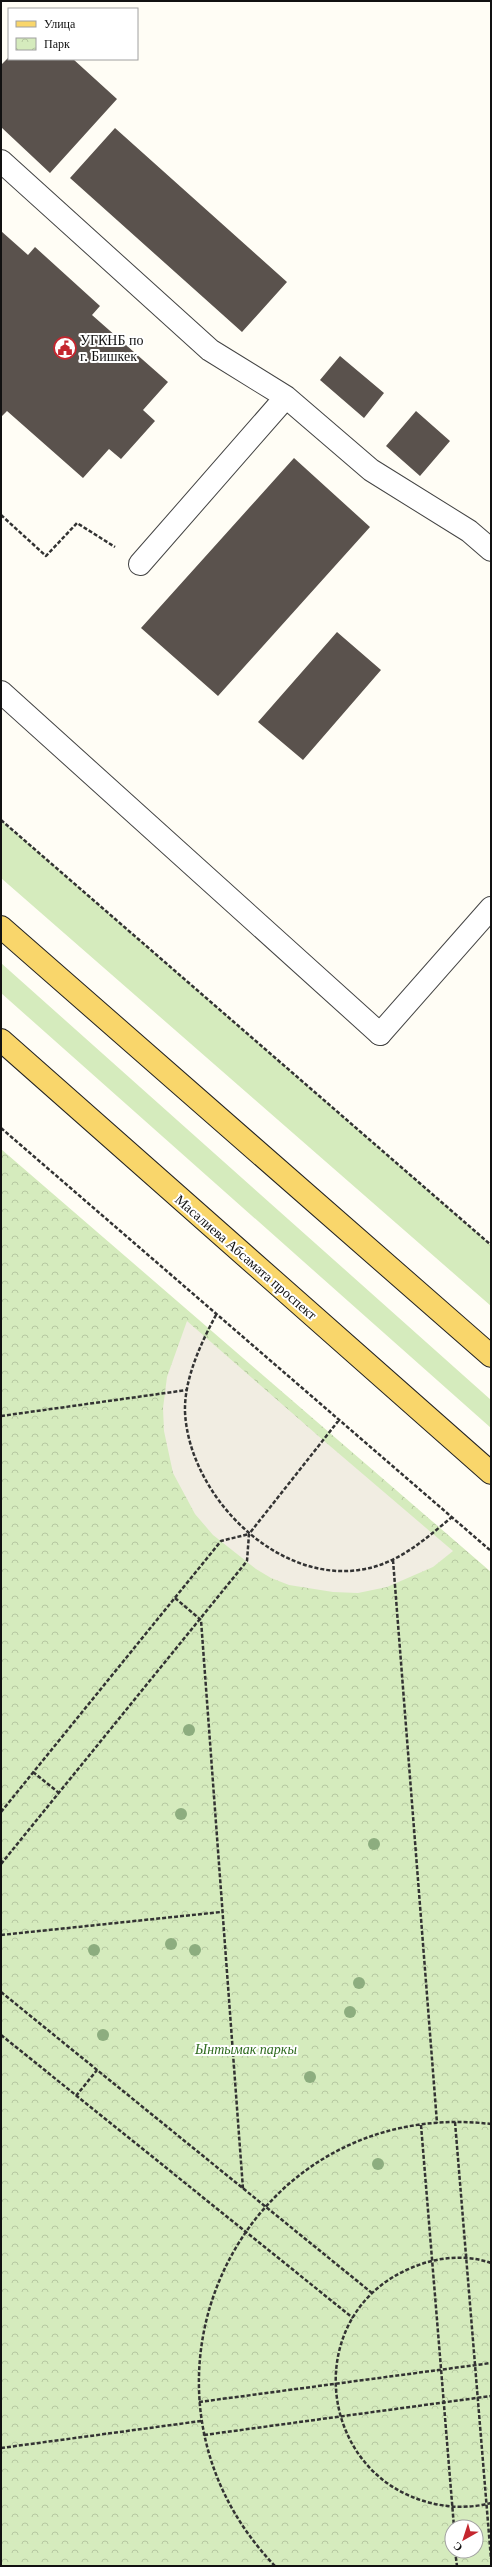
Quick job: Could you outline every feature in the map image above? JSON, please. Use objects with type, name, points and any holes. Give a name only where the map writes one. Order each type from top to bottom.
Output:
[{"type":"main road","points":[[1,926],[491,1356]]},
{"type":"main road","name":"Масалиева Абсамата проспект","points":[[1,1040],[491,1473]]},
{"type":"street","points":[[1,161],[210,350],[286,397],[371,470],[469,531],[491,550]]},
{"type":"street","points":[[140,564],[286,397]]},
{"type":"street","points":[[1,692],[380,1034],[491,908]]},
{"type":"path","points":[[1,515],[46,556],[77,522],[140,564]]},
{"type":"path","points":[[1,820],[491,1245]]},
{"type":"path","points":[[1,1128],[216,1315],[491,1550]]},
{"type":"path","points":[[216,1315],[205,1336],[187,1390],[185,1411],[188,1434],[197,1461],[222,1506],[249,1534],[277,1553],[306,1565],[334,1570],[359,1570],[393,1560],[410,1551],[452,1516]]},
{"type":"path","points":[[1,1416],[187,1390]]},
{"type":"path","points":[[1,1864],[247,1561],[249,1534],[339,1420]]},
{"type":"path","points":[[1,1812],[221,1541],[249,1534]]},
{"type":"path","points":[[393,1560],[437,2123]]},
{"type":"path","points":[[175,1598],[200,1620],[243,2189]]},
{"type":"path","points":[[33,1772],[59,1793]]},
{"type":"path","points":[[1,1935],[222,1912]]},
{"type":"path","points":[[1,1992],[372,2293]]},
{"type":"path","points":[[1,2035],[353,2318]]},
{"type":"path","points":[[76,2096],[97,2070]]},
{"type":"path","points":[[455,2122],[491,2559]]},
{"type":"path","points":[[275,2566],[252,2540],[235,2514],[214,2469],[201,2421],[199,2402],[199,2359],[206,2318],[220,2277],[246,2232],[266,2208],[295,2179],[328,2157],[376,2135],[421,2125],[455,2122],[491,2124]]},
{"type":"path","points":[[421,2125],[453,2519]]},
{"type":"path","points":[[491,2262],[465,2257],[432,2261],[404,2271],[372,2293],[353,2318],[340,2344],[334,2384],[340,2416],[352,2446],[365,2464],[381,2479],[399,2492],[420,2500],[452,2506],[486,2504],[491,2502]]},
{"type":"path","points":[[199,2402],[491,2363]]},
{"type":"path","points":[[204,2435],[491,2396]]},
{"type":"path","points":[[1,2448],[201,2421]]},
{"type":"green space","points":[[1,820],[491,1245],[491,1306],[1,878]]},
{"type":"green space","points":[[1,963],[491,1400],[491,1428],[1,993]]},
{"type":"green space","name":"Ынтымак паркы","points":[[1,1149],[491,1572],[491,2566],[1,2566]]},
{"type":"shaded area","points":[[187,1321],[453,1551],[433,1567],[387,1587],[358,1593],[333,1592],[289,1585],[271,1578],[256,1569],[213,1535],[195,1514],[173,1473],[164,1431],[163,1408],[167,1377]]},
{"type":"building","points":[[8,58],[8,60],[74,60],[117,99],[50,173],[1,127],[1,65]]},
{"type":"building","points":[[115,128],[287,282],[242,332],[70,178]]},
{"type":"building","name":"УГКНБ по г. Бишкек","points":[[1,231],[28,255],[35,247],[100,306],[92,315],[168,382],[143,410],[155,421],[121,459],[109,449],[83,478],[7,411],[1,417]]},
{"type":"building","points":[[340,356],[384,393],[364,418],[320,380]]},
{"type":"building","points":[[416,411],[450,441],[420,476],[386,446]]},
{"type":"building","points":[[294,458],[370,527],[218,696],[141,628]]},
{"type":"building","points":[[337,632],[381,670],[303,760],[258,722]]},
{"type":"place","name":"УГКНБ по г. Бишкек","points":[[65,348]]}]
